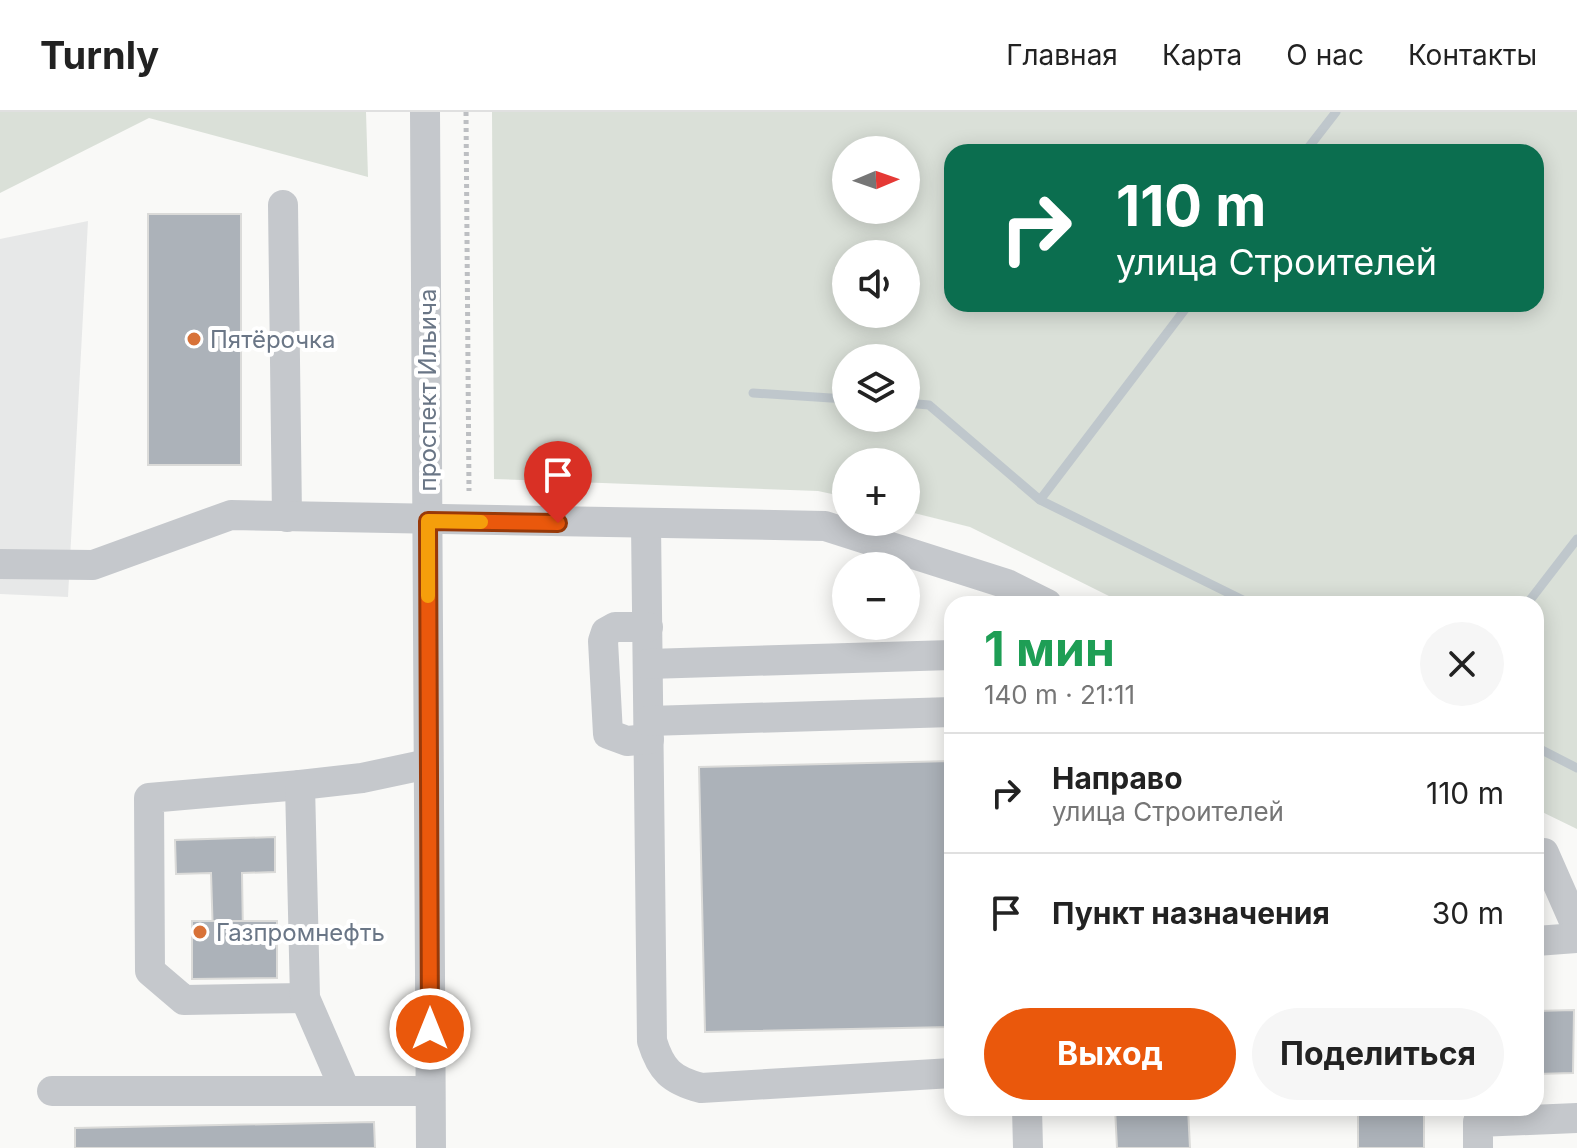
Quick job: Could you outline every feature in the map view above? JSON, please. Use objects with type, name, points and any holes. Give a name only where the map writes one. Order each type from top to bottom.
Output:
[{"type":"street","name":"проспект Ильича","points":[[425,112],[431,1148]]},
{"type":"street","points":[[283,205],[287,517]]},
{"type":"street","points":[[0,564],[93,565],[231,515],[470,522],[825,526],[1007,594]]},
{"type":"street","points":[[646,524],[652,1041],[659,1063],[680,1082],[701,1088],[944,1073]]},
{"type":"street","points":[[648,627],[615,627],[606,632],[603,641],[608,734],[627,741],[649,730],[944,712]]},
{"type":"street","points":[[648,664],[944,655]]},
{"type":"street","points":[[305,998],[184,1000],[150,971],[149,798],[362,778],[428,764]]},
{"type":"street","points":[[300,785],[305,998],[345,1090]]},
{"type":"street","points":[[1544,853],[1577,869]]},
{"type":"street","points":[[1544,859],[1577,928]]},
{"type":"street","points":[[1544,940],[1577,938]]},
{"type":"street","points":[[52,1091],[430,1091]]},
{"type":"street","points":[[1027,1116],[1028,1148]]},
{"type":"street","points":[[1478,1148],[1478,1122],[1577,1118]]},
{"type":"path","points":[[466,112],[470,522]]},
{"type":"shaded area","points":[[0,112],[366,112],[368,177],[149,118],[0,193]]},
{"type":"shaded area","points":[[492,112],[1577,112],[1577,829],[1544,813],[1544,596],[1109,596],[970,527],[920,514],[920,448],[832,448],[832,494],[494,479]]},
{"type":"shaded area","points":[[88,221],[68,597],[0,594],[0,239]]},
{"type":"building","name":"Пятёрочка","points":[[148,214],[241,214],[241,465],[148,465]]},
{"type":"building","points":[[944,761],[944,1027],[705,1032],[699,767]]},
{"type":"building","points":[[275,837],[275,872],[242,873],[243,936],[213,937],[211,873],[176,874],[175,840]]},
{"type":"building","points":[[192,921],[277,921],[277,978],[192,979]]},
{"type":"building","points":[[1574,1010],[1573,1073],[1544,1074],[1544,1011]]},
{"type":"building","points":[[1115,1116],[1188,1116],[1190,1148],[1117,1148]]},
{"type":"building","points":[[1358,1116],[1424,1116],[1424,1148],[1358,1148]]},
{"type":"building","points":[[374,1122],[375,1148],[75,1148],[75,1128]]},
{"type":"waterway","points":[[1311,144],[1336,112]]},
{"type":"waterway","points":[[1040,500],[1183,312]]},
{"type":"waterway","points":[[753,393],[832,398]]},
{"type":"waterway","points":[[920,404],[929,405],[1040,500],[1235,596]]},
{"type":"waterway","points":[[1533,596],[1577,539]]},
{"type":"waterway","points":[[1544,751],[1577,768]]},
{"type":"slow traffic","points":[[428,596],[428,521],[481,522]]},
{"type":"place","name":"Пятёрочка","points":[[194,339]]},
{"type":"place","name":"Газпромнефть","points":[[200,932]]},
{"type":"route","points":[[430,1029],[428,521],[558,523]]}]
